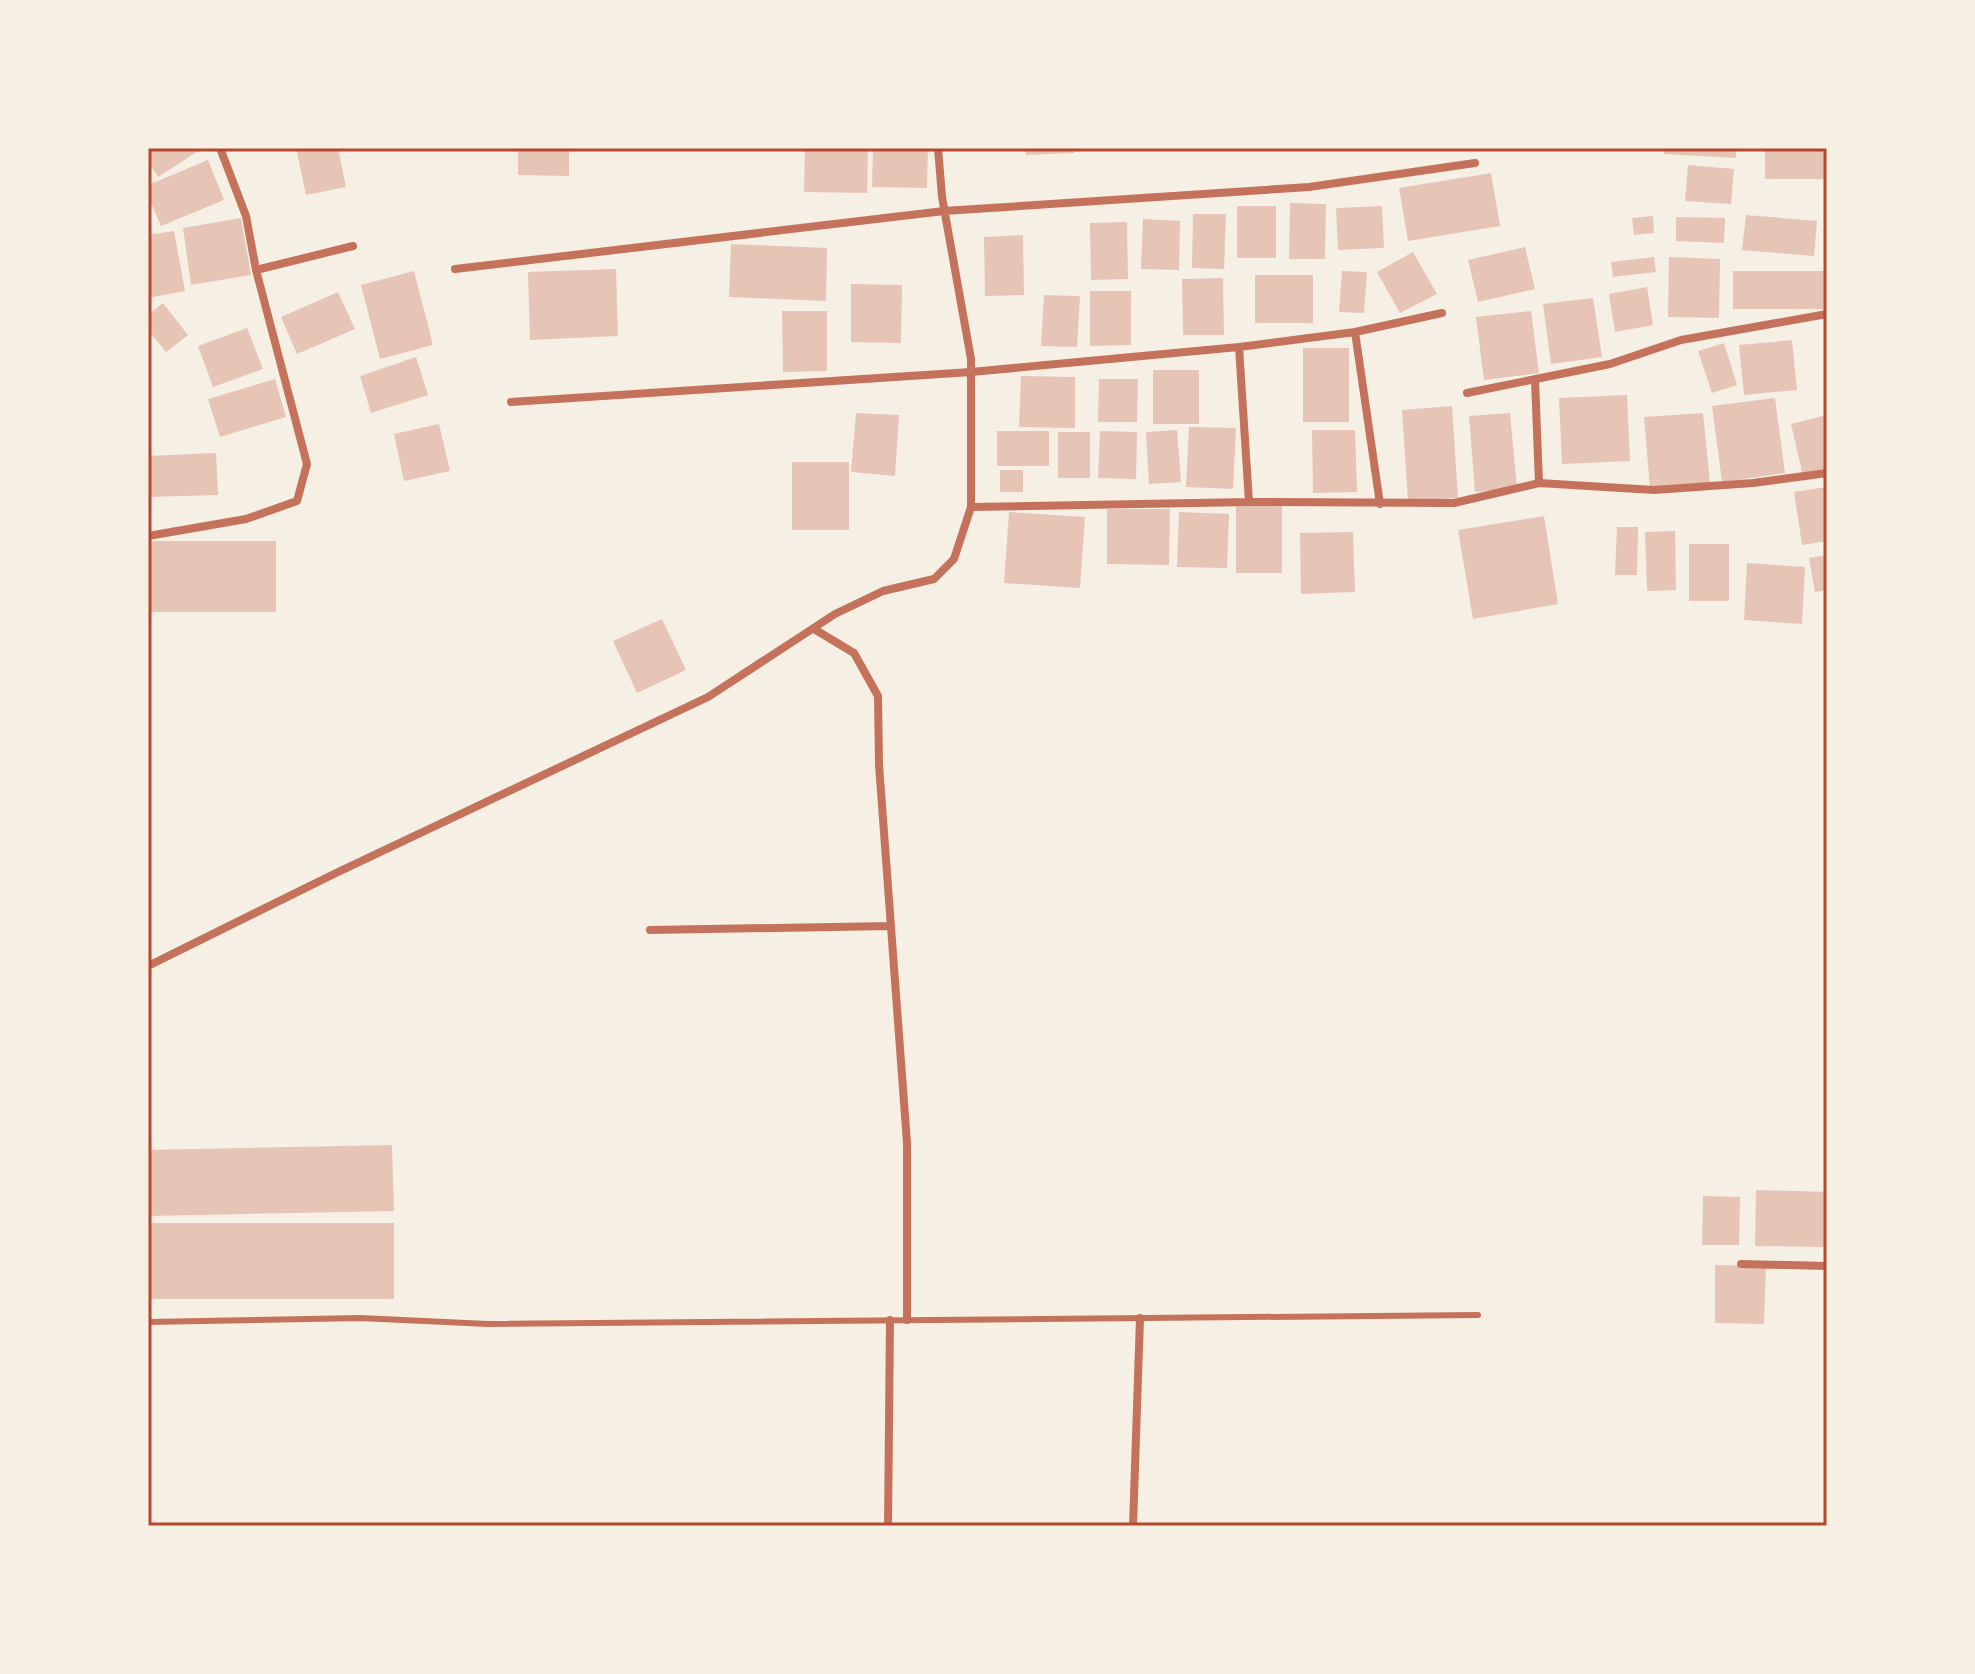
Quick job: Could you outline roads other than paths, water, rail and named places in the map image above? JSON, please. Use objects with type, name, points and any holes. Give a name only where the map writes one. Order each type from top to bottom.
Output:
[{"type":"street","points":[[148,536],[246,519],[297,501],[307,464],[256,270],[246,216],[220,148]]},
{"type":"street","points":[[148,966],[336,873],[708,697],[835,614],[883,591],[934,579],[954,559],[971,507],[971,359],[944,211],[938,148]]},
{"type":"street","points":[[455,269],[944,211],[1309,187],[1475,163]]},
{"type":"street","points":[[256,270],[353,246]]},
{"type":"street","points":[[511,402],[971,372],[1239,347],[1355,332],[1442,313]]},
{"type":"street","points":[[1467,393],[1610,364],[1681,340],[1827,314]]},
{"type":"street","points":[[1355,332],[1380,504]]},
{"type":"street","points":[[1239,347],[1249,502]]},
{"type":"street","points":[[1535,380],[1539,483]]},
{"type":"street","points":[[971,507],[1249,502],[1454,503],[1539,483],[1654,490],[1753,483],[1827,473]]},
{"type":"street","points":[[814,629],[854,653],[878,696],[879,765],[907,1143],[907,1320]]},
{"type":"street","points":[[650,930],[891,926]]},
{"type":"street","points":[[1741,1264],[1827,1266]]},
{"type":"street","points":[[1133,1526],[1140,1318]]},
{"type":"street","points":[[888,1526],[890,1320]]},
{"type":"lane","points":[[148,1322],[360,1318],[488,1324],[1478,1315]]}]
